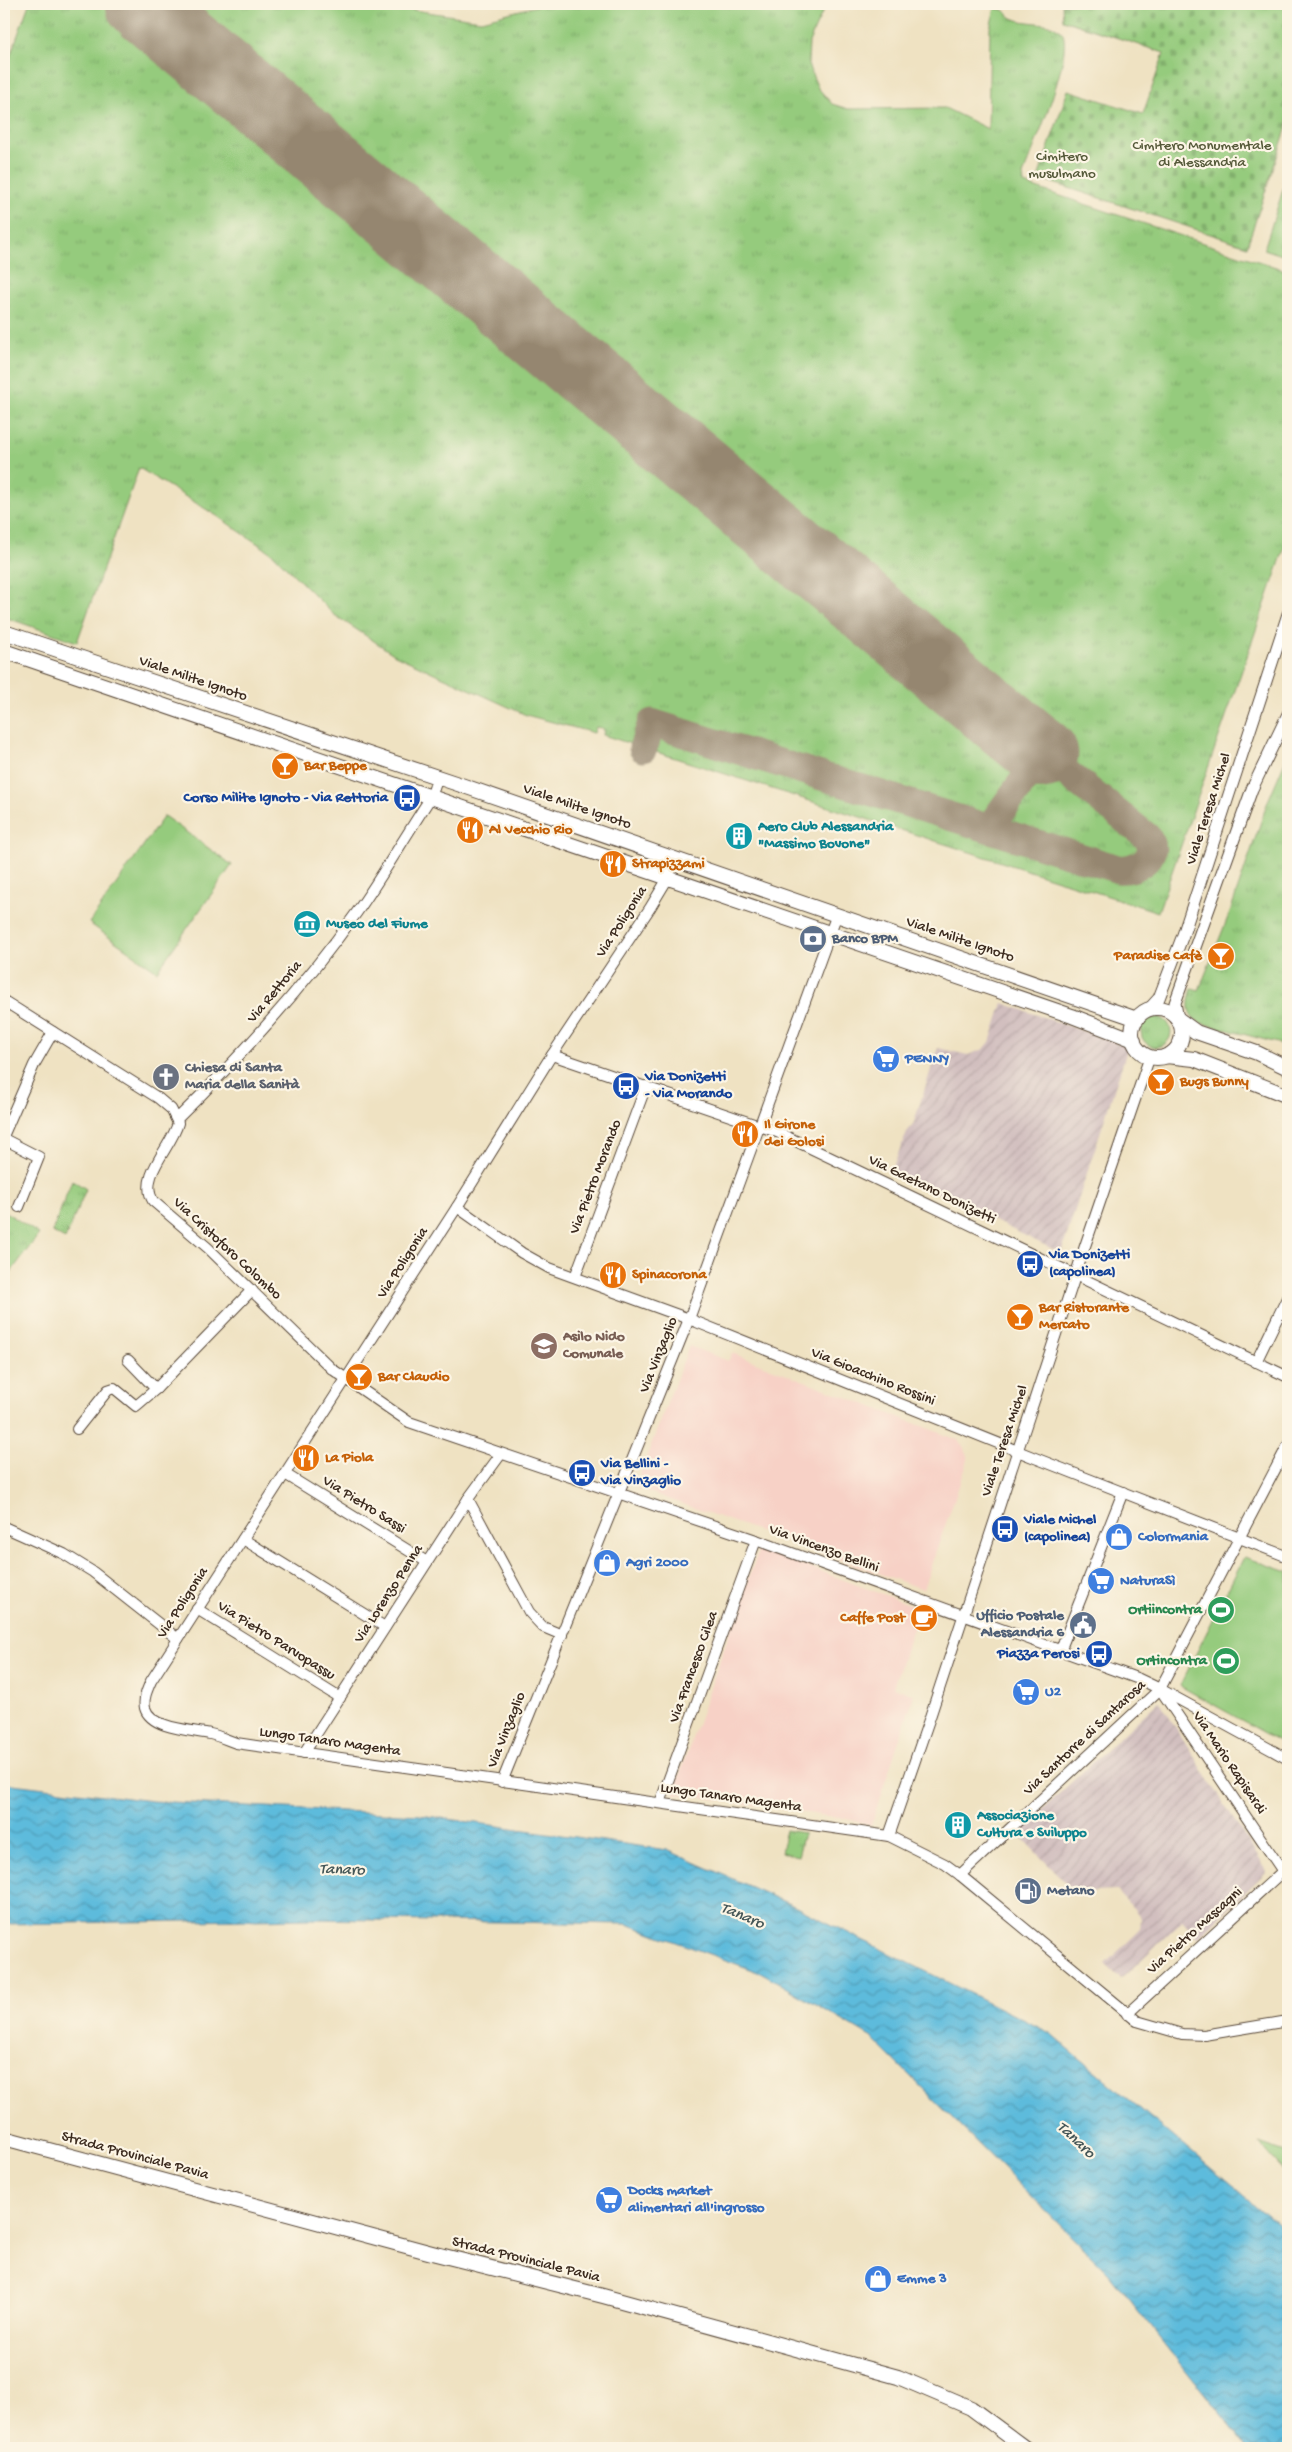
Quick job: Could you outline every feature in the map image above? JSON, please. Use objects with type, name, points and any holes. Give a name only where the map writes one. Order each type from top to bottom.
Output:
[{"type":"main road","name":"Viale Milite Ignoto","points":[[4,632],[438,777],[1137,1018]]},
{"type":"main road","points":[[4,651],[1072,1016],[1134,1040]]},
{"type":"main road","points":[[1288,1068],[1257,1053],[1196,1032],[1165,1009],[1149,1009],[1137,1018],[1133,1028],[1134,1040],[1140,1050],[1150,1056],[1194,1059],[1288,1096]]},
{"type":"main road","points":[[1166,1056],[1180,1042],[1182,1032],[1178,1020]]},
{"type":"main road","name":"Strada Provinciale Pavia","points":[[4,2138],[432,2253],[604,2296],[898,2377],[971,2408],[1025,2448]]},
{"type":"street","name":"Viale Teresa Michel","points":[[1149,1009],[1159,998],[1180,944],[1286,626],[1288,614]]},
{"type":"street","points":[[1178,1020],[1175,1002],[1252,789],[1284,731],[1288,714]]},
{"type":"street","name":"Via Rettoria","points":[[177,1119],[239,1058],[324,956],[358,911],[431,797],[438,777]]},
{"type":"street","name":"Via Poligonia","points":[[150,1681],[458,1207],[552,1055],[668,878],[674,858]]},
{"type":"street","name":"Via Vinzaglio","points":[[502,1782],[689,1320],[837,914]]},
{"type":"street","points":[[4,1001],[158,1098],[171,1109],[177,1119]]},
{"type":"street","points":[[4,1134],[34,1065],[53,1032]]},
{"type":"street","name":"Via Gaetano Donizetti","points":[[552,1055],[760,1125],[1288,1377]]},
{"type":"street","name":"Viale Teresa Michel","points":[[889,1836],[1075,1275],[1150,1056]]},
{"type":"street","name":"Via Pietro Morando","points":[[574,1277],[646,1086]]},
{"type":"street","name":"Via Cristoforo Colombo","points":[[177,1119],[177,1127],[150,1181],[149,1193],[153,1201],[252,1290],[318,1357],[345,1379]]},
{"type":"street","points":[[4,1139],[39,1157],[19,1208]]},
{"type":"street","name":"Via Gioacchino Rossini","points":[[458,1207],[522,1253],[549,1268],[689,1320],[1288,1557]]},
{"type":"street","points":[[77,1429],[108,1390],[114,1388],[136,1406],[156,1389],[252,1290]]},
{"type":"street","points":[[1256,1362],[1288,1296]]},
{"type":"street","points":[[128,1360],[156,1389]]},
{"type":"street","name":"Via Vincenzo Bellini","points":[[345,1379],[409,1422],[756,1540],[1160,1689],[1288,1759]]},
{"type":"street","name":"Via Santorre di Santarosa","points":[[960,1875],[1160,1689],[1241,1538],[1288,1444]]},
{"type":"street","name":"Via Lorenzo Penna","points":[[304,1753],[468,1499],[501,1454]]},
{"type":"street","name":"Via Pietro Sassi","points":[[285,1474],[427,1562]]},
{"type":"street","points":[[1060,1651],[1124,1492]]},
{"type":"street","points":[[468,1499],[529,1612],[543,1627],[562,1635]]},
{"type":"street","points":[[4,1527],[64,1554],[93,1572],[178,1639]]},
{"type":"street","points":[[243,1539],[385,1627]]},
{"type":"street","name":"Via Francesco Cilea","points":[[660,1803],[756,1540]]},
{"type":"street","name":"Via Pietro Parvopassu","points":[[197,1609],[340,1698]]},
{"type":"street","name":"Lungo Tanaro Magenta","points":[[150,1681],[145,1696],[145,1708],[151,1718],[167,1726],[212,1734],[236,1743],[889,1836],[945,1864],[960,1875],[1137,2021],[1182,2034],[1204,2036],[1288,2021]]},
{"type":"street","name":"Via Mario Rapisardi","points":[[1160,1689],[1286,1875]]},
{"type":"street","name":"Via Pietro Mascagni","points":[[1127,2014],[1286,1875]]},
{"type":"shaded area","points":[[1003,1003],[1128,1047],[1061,1253],[891,1171],[907,1132],[913,1125],[938,1048],[968,1055],[984,1049],[990,1042]]},
{"type":"shaded area","points":[[689,1346],[728,1361],[732,1353],[958,1440],[965,1449],[968,1460],[923,1589],[635,1487]]},
{"type":"shaded area","points":[[759,1549],[920,1608],[893,1687],[914,1695],[871,1825],[848,1819],[673,1793]]},
{"type":"shaded area","points":[[1159,1701],[1267,1871],[1198,1938],[1182,1921],[1121,1979],[1105,1964],[1140,1930],[1141,1918],[1117,1891],[1076,1893],[1017,1833]]},
{"type":"green space","points":[[29,4],[373,4],[481,20],[544,4],[826,4],[809,42],[808,65],[818,88],[832,104],[848,109],[945,108],[988,129],[990,28],[995,8],[1004,10],[1011,17],[1018,20],[1049,25],[1060,30],[1064,39],[1059,76],[1052,100],[1023,175],[1024,184],[1288,271],[1288,538],[1158,912],[603,735],[604,729],[596,727],[594,733],[526,715],[395,655],[333,614],[273,554],[217,516],[139,468],[77,642],[4,617],[4,83],[7,65]]},
{"type":"green space","name":"Cimitero Monumentale di Alessandria","points":[[1062,4],[1288,4],[1288,124],[1247,246],[1038,178],[1068,90],[1143,114],[1164,53],[1063,20]]},
{"type":"green space","points":[[1288,174],[1288,257],[1264,249]]},
{"type":"green space","points":[[1288,754],[1288,1050],[1277,1043],[1201,1023],[1192,1017],[1190,1013],[1189,998],[1192,988],[1199,990],[1230,912],[1268,801]]},
{"type":"green space","points":[[164,816],[232,865],[157,971],[89,923]]},
{"type":"green space","points":[[1156,1017],[1167,1021],[1171,1032],[1167,1043],[1156,1047],[1145,1043],[1141,1032],[1145,1021]]},
{"type":"green space","points":[[72,1180],[86,1189],[65,1239],[52,1232]]},
{"type":"green space","points":[[4,1211],[39,1234],[5,1280],[4,1275]]},
{"type":"green space","name":"Ortincontra","points":[[1244,1557],[1288,1572],[1288,1746],[1180,1686]]},
{"type":"green space","points":[[786,1830],[804,1833],[798,1856],[781,1852]]},
{"type":"green space","points":[[1259,2143],[1288,2153],[1288,2175]]},
{"type":"water","name":"Tanaro","points":[[4,1783],[152,1801],[420,1815],[667,1850],[794,1906],[1050,2033],[1288,2233],[1288,2448],[1248,2448],[1109,2274],[872,2038],[764,1974],[627,1924],[310,1919],[4,1924]]},
{"type":"taxiway","points":[[643,748],[652,723],[1118,869],[1132,868],[1140,865],[1150,855],[1152,849],[1151,843],[1146,836],[1043,754],[990,827]]},
{"type":"runway","points":[[141,4],[1043,754]]},
{"type":"place","name":"Bar Beppe","points":[[285,766]]},
{"type":"place","name":"Corso Milite Ignoto - Via Rettoria","points":[[407,798]]},
{"type":"place","name":"Al Vecchio Rio","points":[[470,830]]},
{"type":"place","name":"Aero Club Alessandria \"Massimo Bovone\"","points":[[739,836]]},
{"type":"place","name":"Strapizzami","points":[[613,864]]},
{"type":"place","name":"Museo del Fiume","points":[[307,924]]},
{"type":"place","name":"Banco BPM","points":[[813,939]]},
{"type":"place","name":"Paradise Cafè","points":[[1221,956]]},
{"type":"place","name":"PENNY","points":[[886,1059]]},
{"type":"place","name":"Chiesa di Santa Maria della Sanità","points":[[166,1077]]},
{"type":"place","name":"Bugs Bunny","points":[[1161,1082]]},
{"type":"place","name":"Via Donizetti - Via Morando","points":[[626,1086]]},
{"type":"place","name":"Il Girone dei Golosi","points":[[745,1134]]},
{"type":"place","name":"Via Donizetti (capolinea)","points":[[1030,1264]]},
{"type":"place","name":"Spinacorona","points":[[613,1275]]},
{"type":"place","name":"Bar Ristorante Mercato","points":[[1020,1317]]},
{"type":"place","name":"Asilo Nido Comunale","points":[[544,1346]]},
{"type":"place","name":"Bar Claudio","points":[[359,1377]]},
{"type":"place","name":"La Piola","points":[[306,1458]]},
{"type":"place","name":"Via Bellini - Via Vinzaglio","points":[[582,1473]]},
{"type":"place","name":"Viale Michel (capolinea)","points":[[1005,1529]]},
{"type":"place","name":"Colormania","points":[[1119,1537]]},
{"type":"place","name":"Agri 2000","points":[[607,1563]]},
{"type":"place","name":"NaturaSì","points":[[1101,1581]]},
{"type":"place","name":"Ortiincontra","points":[[1221,1610]]},
{"type":"place","name":"Caffe Post","points":[[924,1618]]},
{"type":"place","name":"Ufficio Postale Alessandria 6","points":[[1083,1625]]},
{"type":"place","name":"Piazza Perosi","points":[[1099,1654]]},
{"type":"place","name":"Ortincontra","points":[[1226,1661]]},
{"type":"place","name":"U2","points":[[1026,1692]]},
{"type":"place","name":"Associazione Cultura e Sviluppo","points":[[958,1825]]},
{"type":"place","name":"Metano","points":[[1028,1891]]},
{"type":"place","name":"Docks market alimentari all'ingrosso","points":[[609,2200]]},
{"type":"place","name":"Emme 3","points":[[878,2279]]},
{"type":"park label","name":"Cimitero musulmano","points":[[1062,166]]}]
